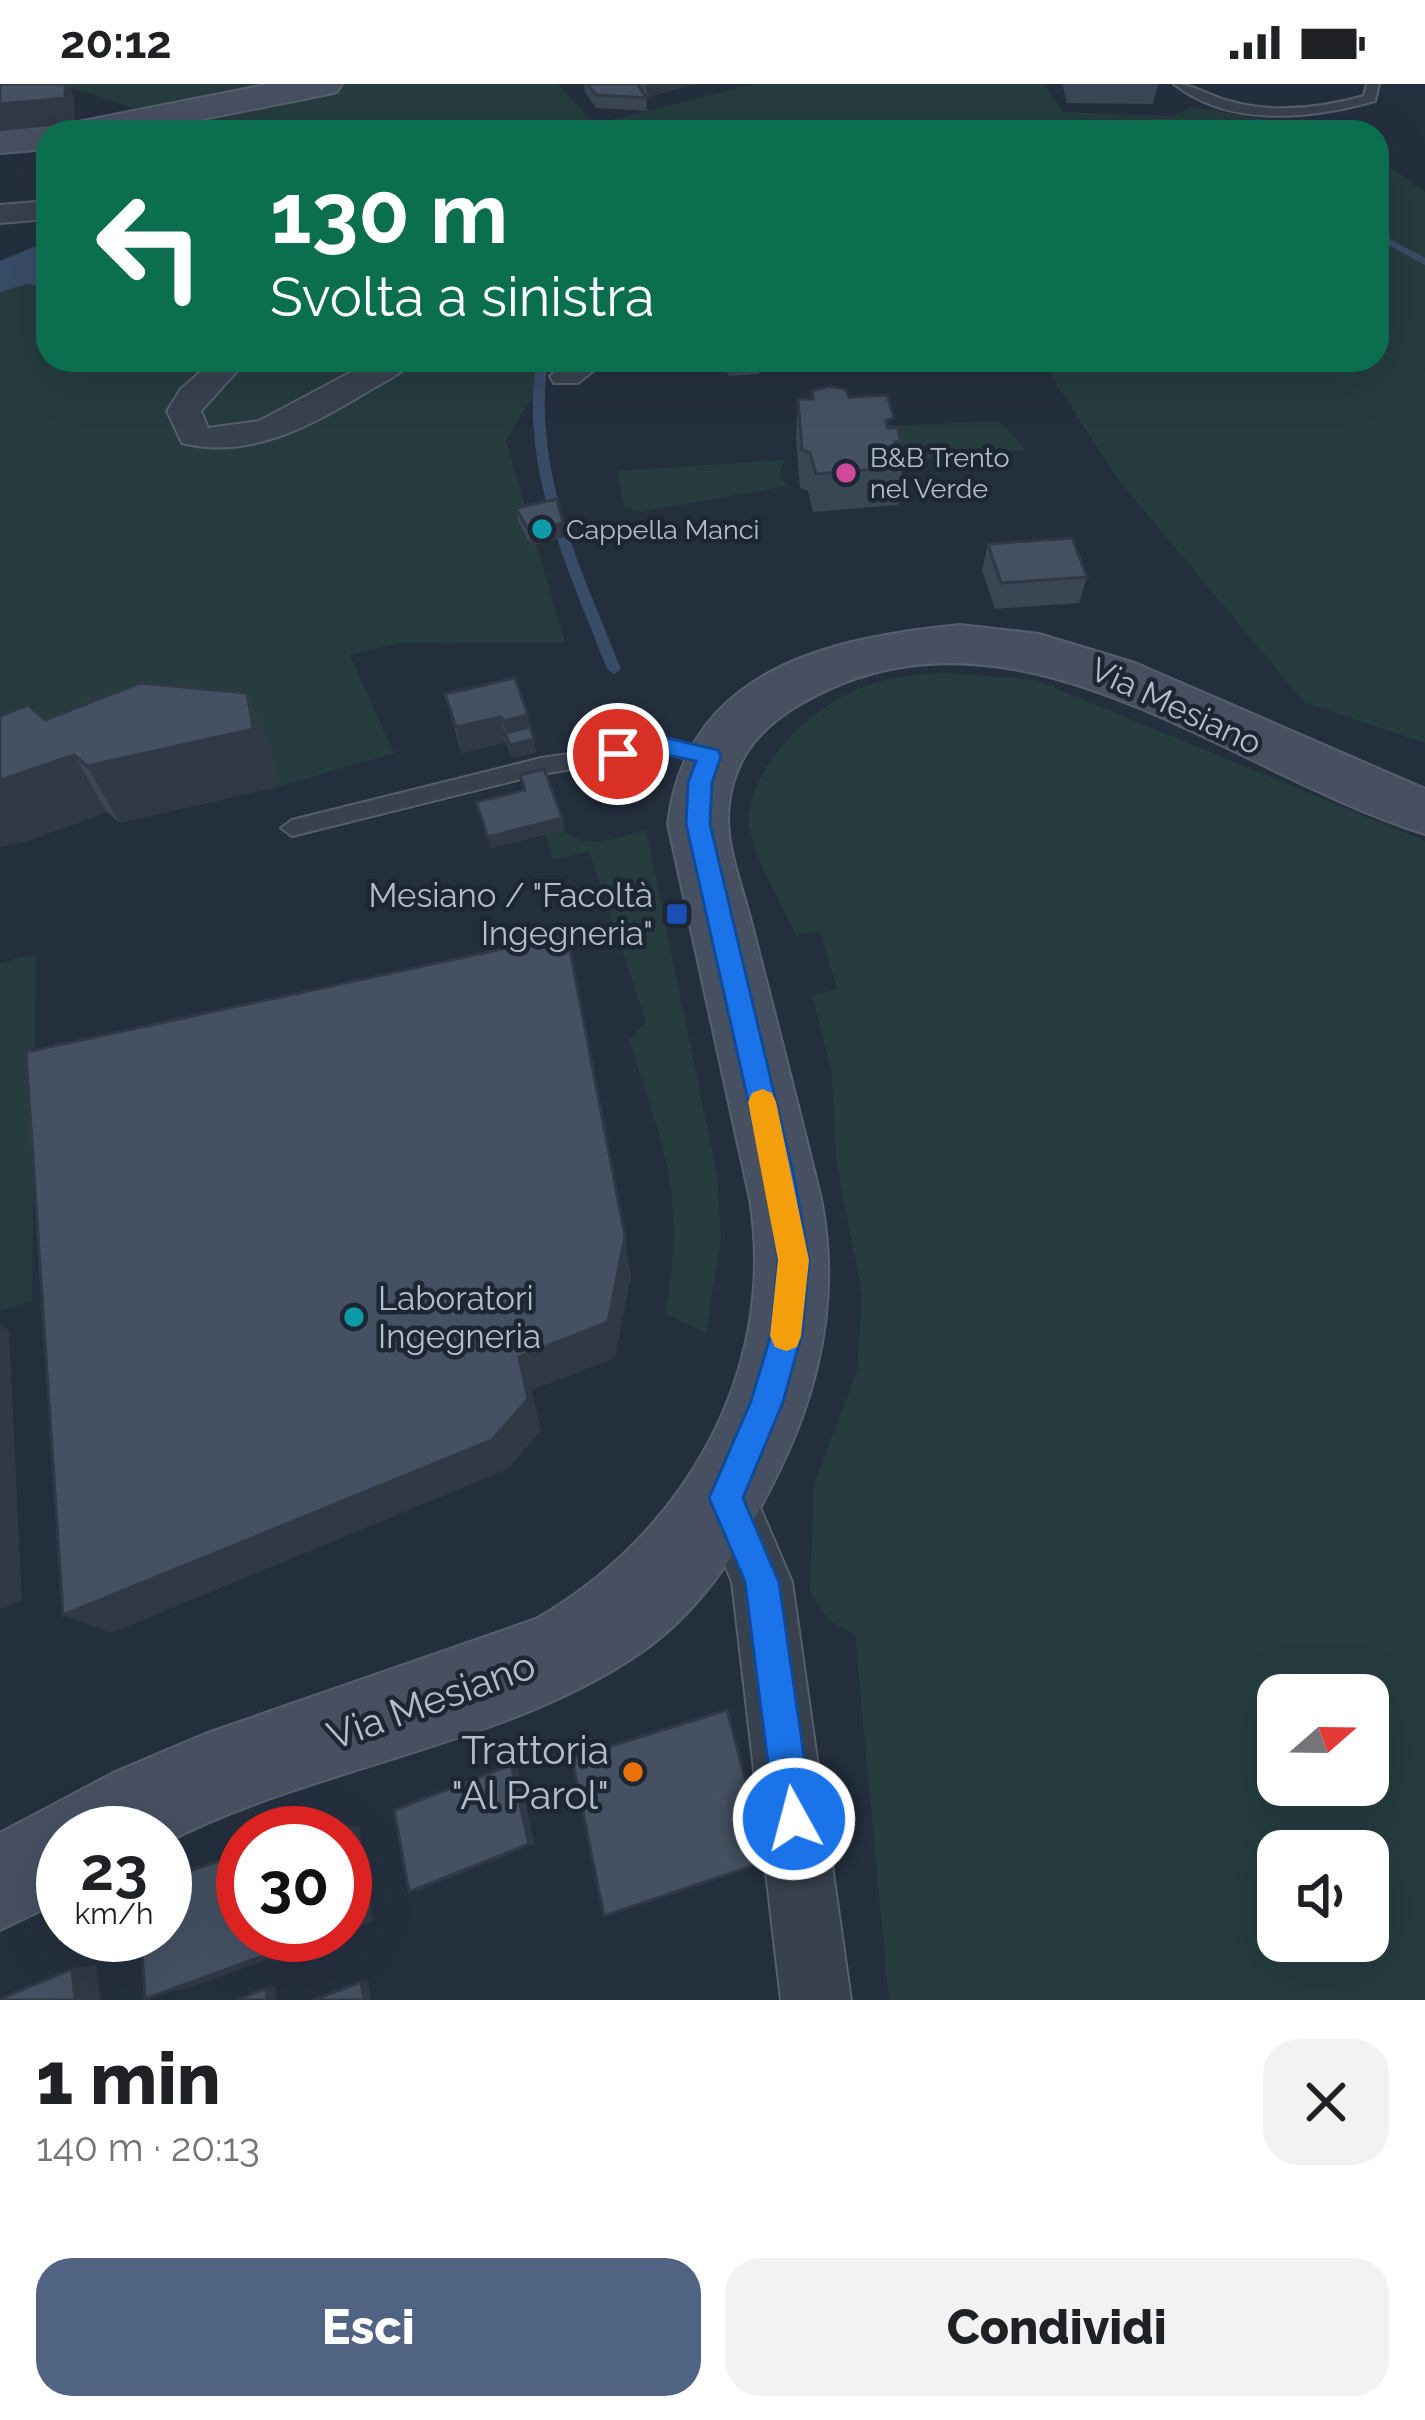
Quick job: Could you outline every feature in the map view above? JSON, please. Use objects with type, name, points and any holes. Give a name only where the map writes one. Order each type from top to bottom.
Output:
[{"type":"main road","points":[[144,120],[325,84]]},
{"type":"main road","points":[[0,142],[36,139]]},
{"type":"main road","name":"Via Mesiano","points":[[149,1806],[207,1779],[400,1714],[571,1648],[630,1606],[672,1567],[726,1498],[766,1402],[786,1334],[794,1260],[781,1181],[698,824],[700,783],[710,756],[743,718],[779,690],[824,667],[902,646],[960,642],[1012,646],[1114,672],[1297,762],[1425,812]]},
{"type":"main road","points":[[0,1884],[36,1864]]},
{"type":"street","points":[[0,214],[36,211]]},
{"type":"street","points":[[222,372],[190,395],[184,411],[194,436],[209,441],[257,435],[375,372]]},
{"type":"street","points":[[726,1498],[762,1582],[816,2000]]},
{"type":"lane","points":[[1180,84],[1200,98],[1279,111],[1348,106],[1370,98],[1373,84]]},
{"type":"lane","points":[[292,828],[541,766],[667,746],[710,756]]},
{"type":"green space","points":[[62,84],[557,84],[591,120],[168,120]]},
{"type":"green space","points":[[755,84],[1044,84],[1063,112],[1172,116],[1193,107],[1268,120],[611,120]]},
{"type":"green space","points":[[1389,166],[1425,192],[1425,743],[1304,702],[1117,478],[1049,372],[1389,372]]},
{"type":"green space","points":[[36,286],[36,372],[547,372],[506,441],[565,642],[398,643],[350,655],[394,753],[277,787],[270,752],[0,786],[0,292]]},
{"type":"green space","points":[[999,421],[1026,450],[900,460],[891,426]]},
{"type":"green space","points":[[784,460],[779,477],[788,486],[640,512],[624,507],[617,471]]},
{"type":"green space","points":[[948,673],[1036,680],[1425,841],[1425,2000],[889,2000],[855,1635],[829,1621],[810,1591],[814,1484],[857,1371],[862,1294],[836,1161],[832,1075],[812,995],[837,989],[820,931],[796,935],[774,892],[758,858],[749,813],[765,770],[795,732],[853,691],[901,677]]},
{"type":"green space","points":[[564,830],[592,842],[646,830],[717,1174],[721,1241],[706,1333],[665,1313],[673,1205],[662,1144],[629,1041],[646,1021],[589,852],[553,860],[545,835]]},
{"type":"green space","points":[[36,954],[32,1301],[0,1311],[0,963]]},
{"type":"water","points":[[36,246],[36,286],[0,292],[0,261]]},
{"type":"building","points":[[0,84],[65,84],[65,98],[0,104]]},
{"type":"building","points":[[587,84],[637,84],[647,98],[596,95]]},
{"type":"building","points":[[829,386],[846,389],[849,397],[887,395],[894,418],[886,421],[887,428],[898,428],[900,441],[895,442],[903,467],[816,474],[810,453],[802,450],[798,399],[813,399],[812,391]]},
{"type":"building","points":[[557,499],[563,523],[530,533],[516,508]]},
{"type":"building","points":[[1072,538],[1087,577],[1001,583],[988,544]]},
{"type":"building","points":[[515,678],[528,715],[456,727],[445,694]]},
{"type":"building","points":[[140,683],[247,693],[253,729],[87,766],[74,755],[0,780],[0,716],[28,705],[45,720]]},
{"type":"building","points":[[530,727],[534,739],[510,745],[505,733]]},
{"type":"building","points":[[544,769],[562,818],[488,837],[476,802],[525,790],[520,775]]},
{"type":"building","name":"Laboratori Ingegneria","points":[[567,935],[625,1236],[608,1322],[519,1357],[528,1399],[492,1440],[63,1615],[26,1052]]},
{"type":"building","points":[[727,1710],[767,1861],[604,1916],[572,1758]]},
{"type":"building","points":[[511,1765],[529,1844],[409,1892],[394,1810]]},
{"type":"building","points":[[216,1862],[216,1962],[247,1962],[145,1999],[143,1962],[192,1962],[192,1870]]},
{"type":"building","points":[[72,1969],[75,2000],[0,2000],[0,1999]]},
{"type":"building","points":[[361,1982],[364,2000],[313,2000]]},
{"type":"building","points":[[266,1988],[267,2000],[237,2000]]},
{"type":"waterway","points":[[1389,242],[1425,262]]},
{"type":"waterway","points":[[541,372],[537,404],[546,481],[614,669]]},
{"type":"slow traffic","points":[[762,1102],[794,1260],[786,1336]]},
{"type":"place","name":"B&B Trento nel Verde","points":[[846,473]]},
{"type":"place","name":"Cappella Manci","points":[[542,529]]},
{"type":"place","name":"Mesiano / \"Facoltà Ingegneria\"","points":[[677,914]]},
{"type":"place","name":"Laboratori Ingegneria","points":[[354,1317]]},
{"type":"place","name":"Trattoria \"Al Parol\"","points":[[633,1772]]},
{"type":"route","points":[[618,754],[667,746],[710,756],[700,783],[698,824],[781,1181],[794,1260],[786,1334],[766,1402],[726,1498],[762,1582],[794,1819]]}]
